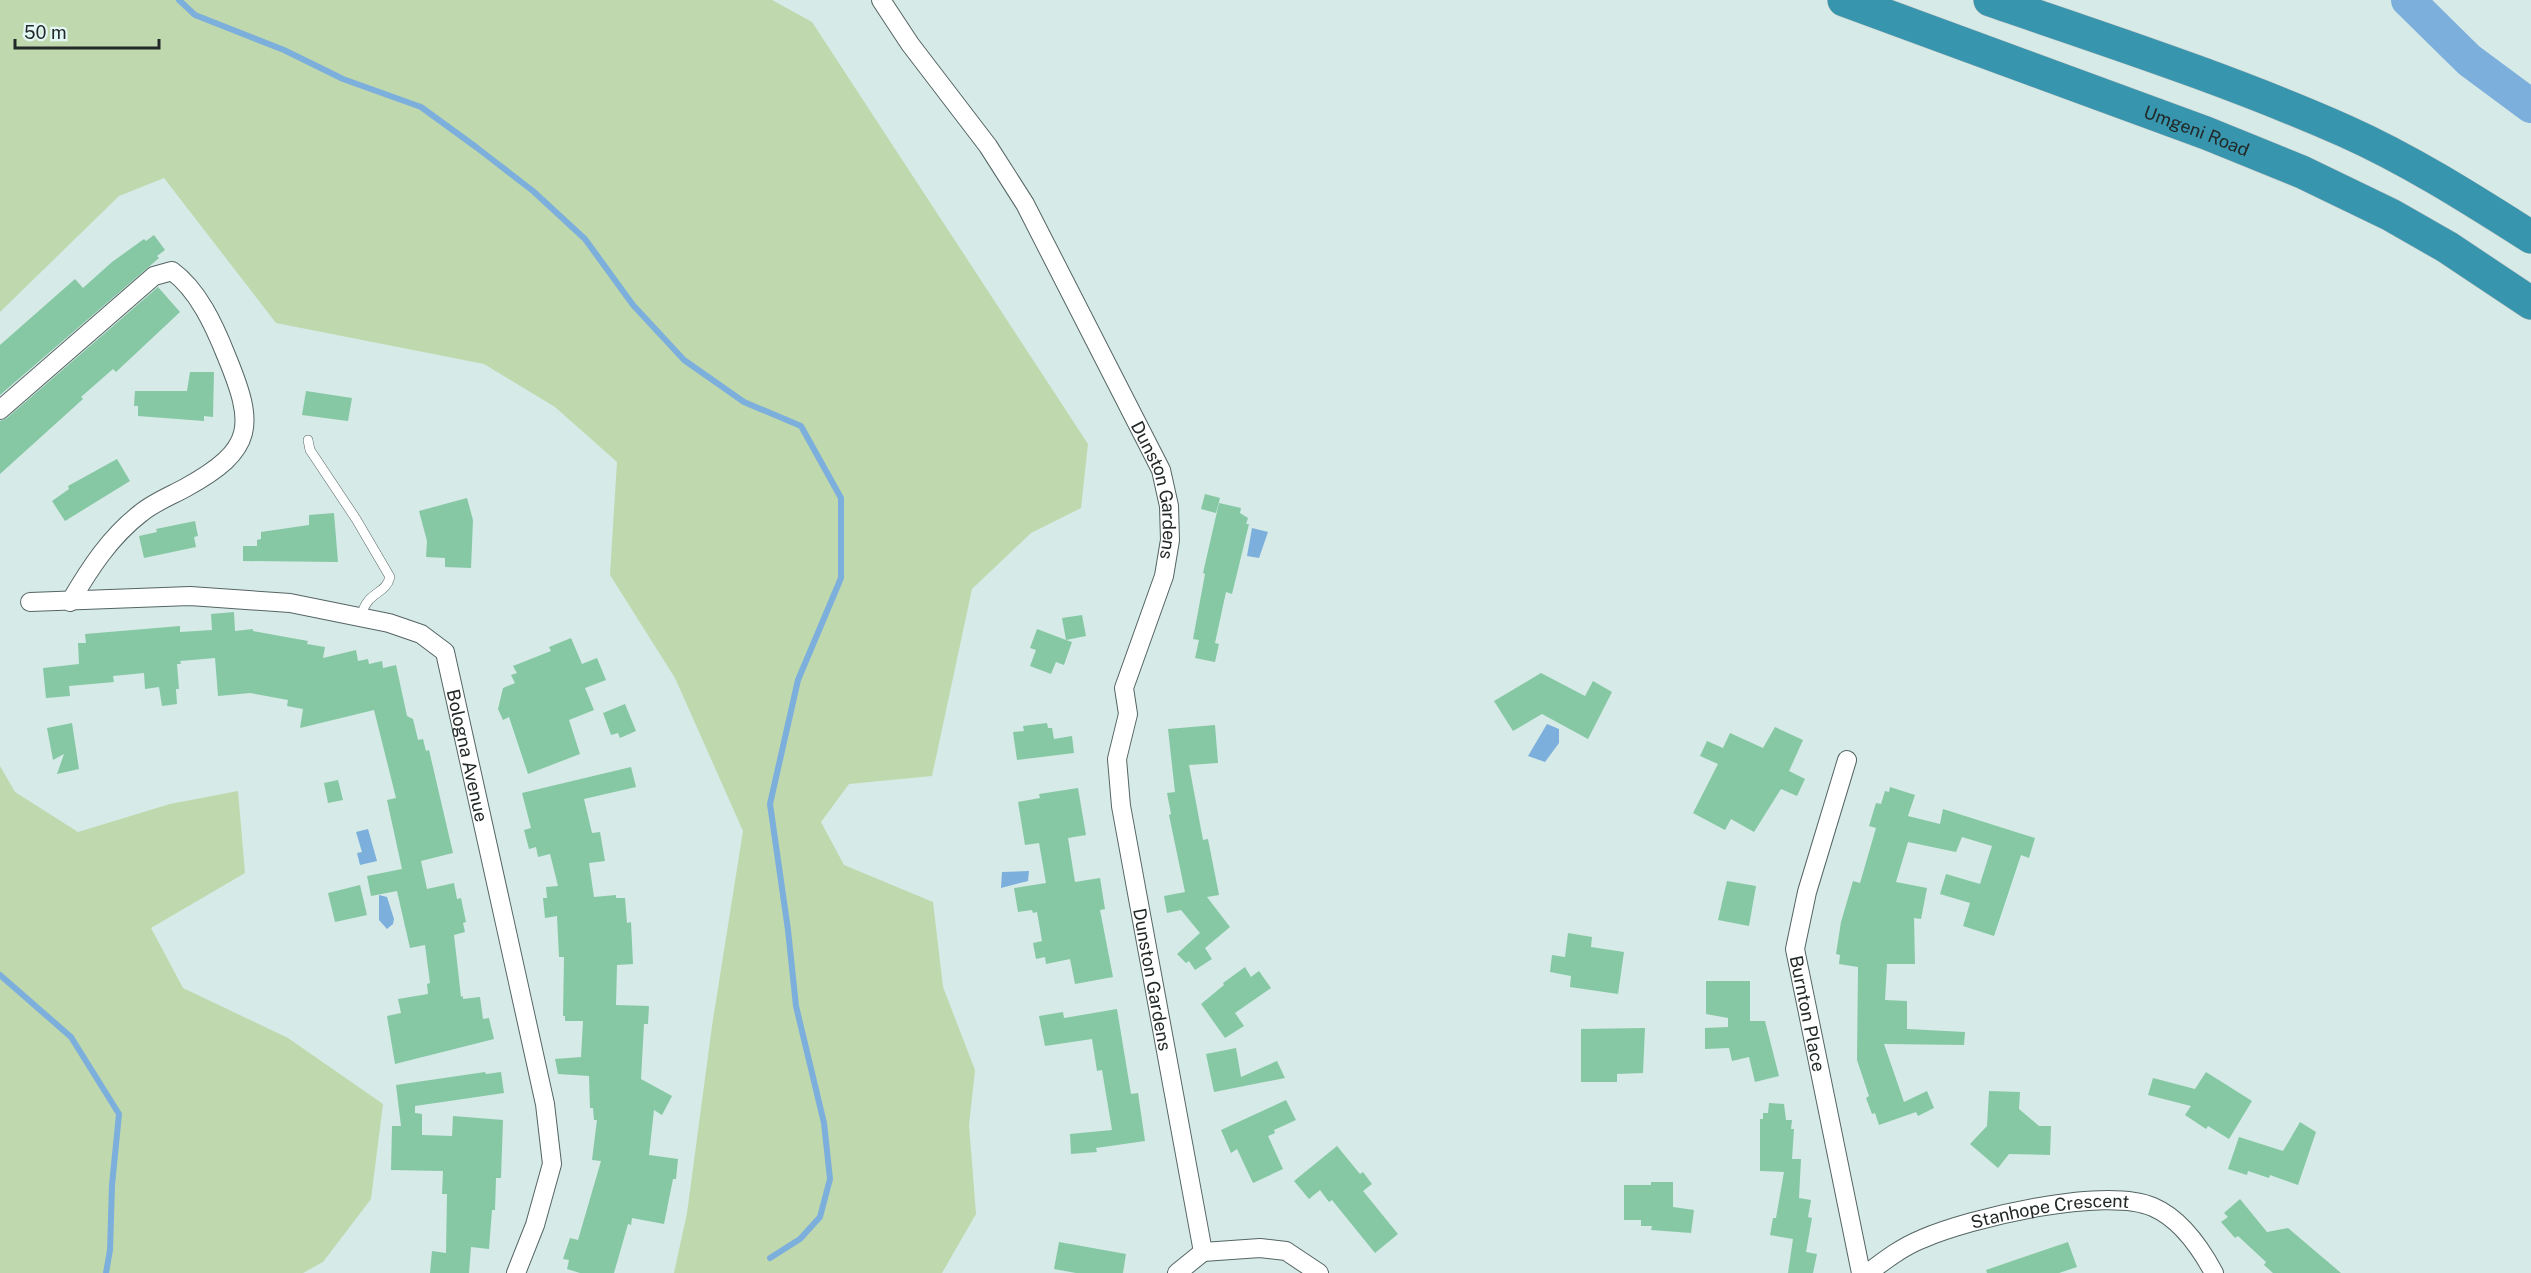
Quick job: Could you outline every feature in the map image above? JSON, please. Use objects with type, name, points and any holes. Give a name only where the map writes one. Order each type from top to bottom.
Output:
[{"type":"highway","name":"Umgeni Road","points":[[1844,0],[2206,133],[2302,172],[2401,220],[2447,247],[2531,303]]},
{"type":"highway","points":[[1990,0],[2211,78],[2346,132],[2455,189],[2531,237]]},
{"type":"street","name":"Dunston Gardens","points":[[881,0],[910,45],[988,146],[1025,204],[1161,470],[1169,506],[1170,540],[1164,576],[1124,688],[1128,714],[1117,759],[1121,806],[1203,1252]]},
{"type":"street","points":[[0,410],[154,276],[172,271],[184,280],[206,312],[238,384],[246,413],[244,436],[227,458],[206,476],[142,511],[110,542],[70,602]]},
{"type":"street","name":"Bologna Avenue","points":[[30,602],[190,596],[290,603],[389,623],[421,634],[446,652],[545,1104],[552,1164],[535,1225],[516,1273]]},
{"type":"street","name":"Burnton Place","points":[[1846,760],[1807,892],[1795,949],[1861,1273]]},
{"type":"street","name":"Stanhope Crescent","points":[[1868,1273],[1902,1248],[1941,1231],[2032,1207],[2133,1201],[2154,1207],[2170,1217],[2189,1234],[2214,1273]]},
{"type":"street","points":[[1177,1273],[1203,1252],[1260,1248],[1286,1251],[1319,1273]]},
{"type":"lane","points":[[308,440],[310,450],[356,519],[390,577],[388,584],[370,597],[364,605],[361,617]]},
{"type":"green space","points":[[0,0],[772,0],[812,22],[1088,444],[1081,508],[1031,533],[972,589],[932,776],[849,784],[821,822],[844,865],[933,902],[943,987],[975,1070],[969,1125],[976,1214],[942,1273],[674,1273],[687,1213],[712,1026],[743,831],[675,678],[610,575],[617,462],[555,407],[484,364],[276,323],[164,178],[119,196],[0,312]]},
{"type":"green space","points":[[0,766],[15,792],[78,832],[170,804],[238,791],[245,873],[151,928],[183,988],[288,1038],[383,1104],[371,1199],[323,1262],[303,1273],[0,1273]]},
{"type":"water","points":[[1252,528],[1268,532],[1259,558],[1247,556]]},
{"type":"water","points":[[1547,724],[1559,729],[1559,743],[1545,762],[1528,756]]},
{"type":"water","points":[[368,829],[377,861],[360,865],[357,853],[362,852],[356,832]]},
{"type":"water","points":[[1029,871],[1028,881],[1001,888],[1002,872]]},
{"type":"water","points":[[379,895],[387,897],[394,919],[393,924],[387,929],[379,920]]},
{"type":"building","points":[[154,235],[165,250],[157,256],[159,258],[0,395],[0,345],[75,279],[83,288],[112,262],[144,239],[146,241]]},
{"type":"building","points":[[158,287],[180,312],[116,372],[113,369],[81,397],[83,399],[0,474],[0,421],[7,418]]},
{"type":"building","points":[[190,372],[214,372],[213,417],[204,416],[204,421],[138,416],[138,406],[134,406],[135,391],[187,391]]},
{"type":"building","points":[[306,391],[352,398],[348,421],[302,415]]},
{"type":"building","points":[[117,459],[130,481],[65,521],[52,501],[69,489],[68,486]]},
{"type":"building","points":[[1205,494],[1220,498],[1216,513],[1201,509]]},
{"type":"building","points":[[467,498],[473,520],[471,568],[445,567],[445,558],[426,557],[427,541],[419,511]]},
{"type":"building","points":[[1219,503],[1241,508],[1240,513],[1248,518],[1246,524],[1249,524],[1232,594],[1226,592],[1215,643],[1219,644],[1215,662],[1195,658],[1199,640],[1193,639],[1205,574],[1203,573]]},
{"type":"building","points":[[334,513],[338,562],[243,561],[243,546],[257,546],[257,540],[261,539],[261,532],[309,525],[309,515]]},
{"type":"building","points":[[195,521],[198,536],[194,537],[196,547],[144,558],[139,536],[157,532],[156,529]]},
{"type":"building","points":[[234,612],[235,631],[253,629],[253,631],[308,641],[307,644],[325,647],[323,658],[356,650],[358,661],[368,659],[369,664],[382,661],[383,668],[396,665],[407,716],[413,719],[418,740],[423,739],[426,751],[429,750],[453,853],[421,861],[427,889],[454,883],[457,899],[461,898],[466,922],[463,923],[465,932],[454,935],[461,997],[463,996],[463,999],[480,997],[483,1019],[489,1018],[494,1039],[395,1064],[387,1016],[401,1013],[398,999],[428,994],[427,984],[430,983],[425,945],[410,948],[397,891],[371,896],[367,876],[402,869],[387,800],[396,798],[374,710],[300,728],[303,709],[287,706],[288,700],[250,693],[218,696],[215,658],[180,661],[181,664],[177,664],[179,689],[176,689],[177,704],[162,706],[159,687],[145,689],[144,673],[113,676],[114,682],[69,686],[70,696],[46,698],[43,668],[79,664],[78,643],[86,643],[85,634],[180,626],[180,632],[212,630],[211,614]]},
{"type":"building","points":[[1082,615],[1086,636],[1066,640],[1062,618]]},
{"type":"building","points":[[1037,629],[1072,642],[1064,665],[1056,662],[1051,674],[1030,666],[1036,650],[1030,648]]},
{"type":"building","points":[[571,638],[582,664],[597,658],[606,680],[585,688],[594,710],[569,720],[580,754],[528,774],[509,717],[503,720],[498,709],[503,688],[515,683],[511,675],[517,673],[513,666],[551,651],[549,647]]},
{"type":"building","points":[[1541,673],[1585,696],[1593,681],[1612,692],[1588,739],[1542,714],[1513,731],[1494,701]]},
{"type":"building","points":[[625,704],[636,731],[620,738],[618,733],[611,735],[603,713]]},
{"type":"building","points":[[72,723],[79,769],[57,774],[64,754],[53,760],[47,728]]},
{"type":"building","points":[[1047,723],[1048,728],[1052,728],[1054,739],[1072,736],[1074,753],[1017,760],[1013,732],[1024,731],[1023,726]]},
{"type":"building","points":[[1215,725],[1218,763],[1189,765],[1203,840],[1208,839],[1219,895],[1207,897],[1230,927],[1205,948],[1212,959],[1195,970],[1189,961],[1186,963],[1177,954],[1200,933],[1181,910],[1167,913],[1164,896],[1185,892],[1169,815],[1171,814],[1167,793],[1175,792],[1168,729]]},
{"type":"building","points":[[1775,727],[1803,740],[1789,771],[1805,779],[1797,796],[1781,789],[1754,832],[1731,819],[1725,830],[1693,813],[1718,764],[1700,756],[1707,741],[1723,748],[1730,733],[1763,748]]},
{"type":"building","points":[[631,767],[636,787],[584,799],[592,833],[600,832],[605,861],[589,863],[594,897],[616,895],[616,898],[625,898],[627,923],[631,922],[633,964],[617,965],[616,1005],[649,1006],[648,1024],[644,1024],[641,1079],[672,1096],[662,1115],[654,1110],[649,1155],[678,1159],[676,1179],[673,1179],[664,1224],[632,1218],[631,1225],[628,1224],[614,1273],[580,1273],[567,1269],[569,1260],[563,1259],[570,1238],[578,1240],[601,1161],[592,1160],[597,1120],[594,1120],[593,1108],[590,1108],[589,1076],[558,1074],[555,1059],[581,1057],[583,1021],[565,1021],[565,1016],[563,1016],[564,957],[559,957],[557,916],[545,918],[543,898],[547,898],[546,887],[558,886],[550,854],[538,857],[536,847],[529,849],[524,830],[531,828],[522,793]]},
{"type":"building","points":[[338,780],[343,800],[328,803],[324,783]]},
{"type":"building","points":[[1890,787],[1915,795],[1908,816],[1940,824],[1943,809],[2035,838],[2029,858],[2021,855],[1994,936],[1963,926],[1970,903],[1940,894],[1946,874],[1980,884],[1992,846],[1962,837],[1956,852],[1908,842],[1896,882],[1927,888],[1921,919],[1914,918],[1915,964],[1887,964],[1885,1000],[1907,1001],[1907,1029],[1965,1032],[1964,1045],[1884,1044],[1904,1102],[1927,1091],[1934,1108],[1918,1116],[1916,1112],[1879,1125],[1866,1098],[1869,1096],[1857,1060],[1858,967],[1839,964],[1840,955],[1836,954],[1841,922],[1853,881],[1860,883],[1876,828],[1869,826],[1876,803],[1881,804],[1885,791],[1889,792]]},
{"type":"building","points":[[1078,788],[1086,835],[1068,838],[1075,882],[1100,878],[1105,909],[1100,910],[1113,977],[1075,984],[1070,959],[1046,964],[1045,957],[1036,959],[1033,943],[1042,941],[1037,912],[1033,913],[1032,910],[1018,912],[1014,888],[1046,883],[1039,843],[1025,845],[1018,802],[1040,798],[1039,794]]},
{"type":"building","points":[[1727,881],[1756,886],[1749,926],[1718,920]]},
{"type":"building","points":[[360,885],[367,915],[335,922],[328,893]]},
{"type":"building","points":[[1568,933],[1592,937],[1591,947],[1624,952],[1618,994],[1570,987],[1571,976],[1550,972],[1552,955],[1565,957]]},
{"type":"building","points":[[1245,967],[1251,977],[1259,971],[1271,988],[1235,1013],[1244,1026],[1225,1038],[1201,1004],[1224,985],[1223,983]]},
{"type":"building","points":[[1706,981],[1750,981],[1750,1021],[1765,1021],[1779,1076],[1755,1082],[1749,1057],[1732,1061],[1729,1048],[1705,1049],[1705,1028],[1728,1027],[1728,1018],[1706,1014]]},
{"type":"building","points":[[1117,1009],[1131,1094],[1138,1093],[1145,1141],[1096,1148],[1097,1152],[1071,1154],[1070,1134],[1112,1130],[1102,1070],[1097,1071],[1092,1039],[1045,1046],[1039,1016],[1063,1012],[1064,1018]]},
{"type":"building","points":[[1645,1028],[1643,1073],[1617,1074],[1617,1082],[1581,1082],[1581,1029]]},
{"type":"building","points":[[1236,1048],[1241,1077],[1277,1061],[1285,1078],[1214,1092],[1206,1054]]},
{"type":"building","points":[[485,1072],[486,1074],[501,1072],[504,1093],[415,1106],[415,1113],[422,1114],[422,1135],[452,1136],[453,1116],[503,1120],[501,1178],[496,1178],[495,1210],[492,1210],[489,1249],[471,1247],[469,1273],[430,1273],[432,1251],[446,1253],[447,1194],[442,1194],[443,1171],[391,1170],[392,1126],[401,1126],[396,1085]]},
{"type":"building","points":[[2206,1072],[2252,1101],[2229,1139],[2208,1126],[2206,1129],[2185,1115],[2191,1106],[2148,1095],[2153,1078],[2195,1089]]},
{"type":"building","points":[[1989,1091],[2020,1092],[2019,1109],[2039,1126],[2051,1126],[2050,1155],[2009,1154],[1998,1168],[1970,1144],[1987,1126]]},
{"type":"building","points":[[1286,1100],[1296,1120],[1274,1130],[1275,1133],[1268,1136],[1283,1169],[1253,1183],[1237,1149],[1231,1153],[1221,1130]]},
{"type":"building","points":[[1769,1103],[1784,1104],[1786,1120],[1792,1120],[1791,1129],[1794,1129],[1792,1159],[1801,1159],[1799,1198],[1811,1200],[1808,1217],[1812,1218],[1806,1252],[1817,1254],[1813,1273],[1788,1273],[1793,1239],[1770,1235],[1773,1218],[1776,1218],[1784,1172],[1760,1171],[1760,1119],[1763,1119],[1763,1113],[1768,1113]]},
{"type":"building","points":[[2300,1122],[2316,1132],[2298,1185],[2270,1175],[2269,1178],[2248,1171],[2247,1175],[2228,1169],[2239,1137],[2283,1151]]},
{"type":"building","points":[[1337,1146],[1360,1174],[1363,1172],[1372,1184],[1363,1191],[1398,1234],[1375,1253],[1332,1200],[1329,1202],[1320,1190],[1309,1199],[1294,1181]]},
{"type":"building","points":[[1651,1182],[1673,1182],[1673,1207],[1694,1210],[1691,1233],[1651,1230],[1652,1226],[1641,1226],[1641,1220],[1624,1220],[1624,1185],[1651,1185]]},
{"type":"building","points":[[2240,1199],[2267,1232],[2288,1228],[2341,1273],[2273,1273],[2264,1265],[2266,1262],[2238,1236],[2235,1238],[2221,1222],[2228,1217],[2224,1213]]},
{"type":"building","points":[[1059,1242],[1126,1254],[1123,1273],[1076,1273],[1054,1269]]},
{"type":"building","points":[[2068,1242],[2077,1267],[2059,1273],[1987,1273],[1986,1270]]},
{"type":"waterway","points":[[179,0],[195,15],[284,50],[343,79],[421,107],[476,147],[533,191],[585,239],[633,305],[684,360],[744,402],[801,426],[841,498],[841,578],[798,680],[770,804],[796,1006],[824,1123],[830,1179],[820,1217],[800,1239],[770,1258]]},
{"type":"waterway","points":[[2408,0],[2469,60],[2531,106]]},
{"type":"waterway","points":[[0,975],[71,1037],[119,1114],[112,1185],[110,1250],[106,1273]]}]
